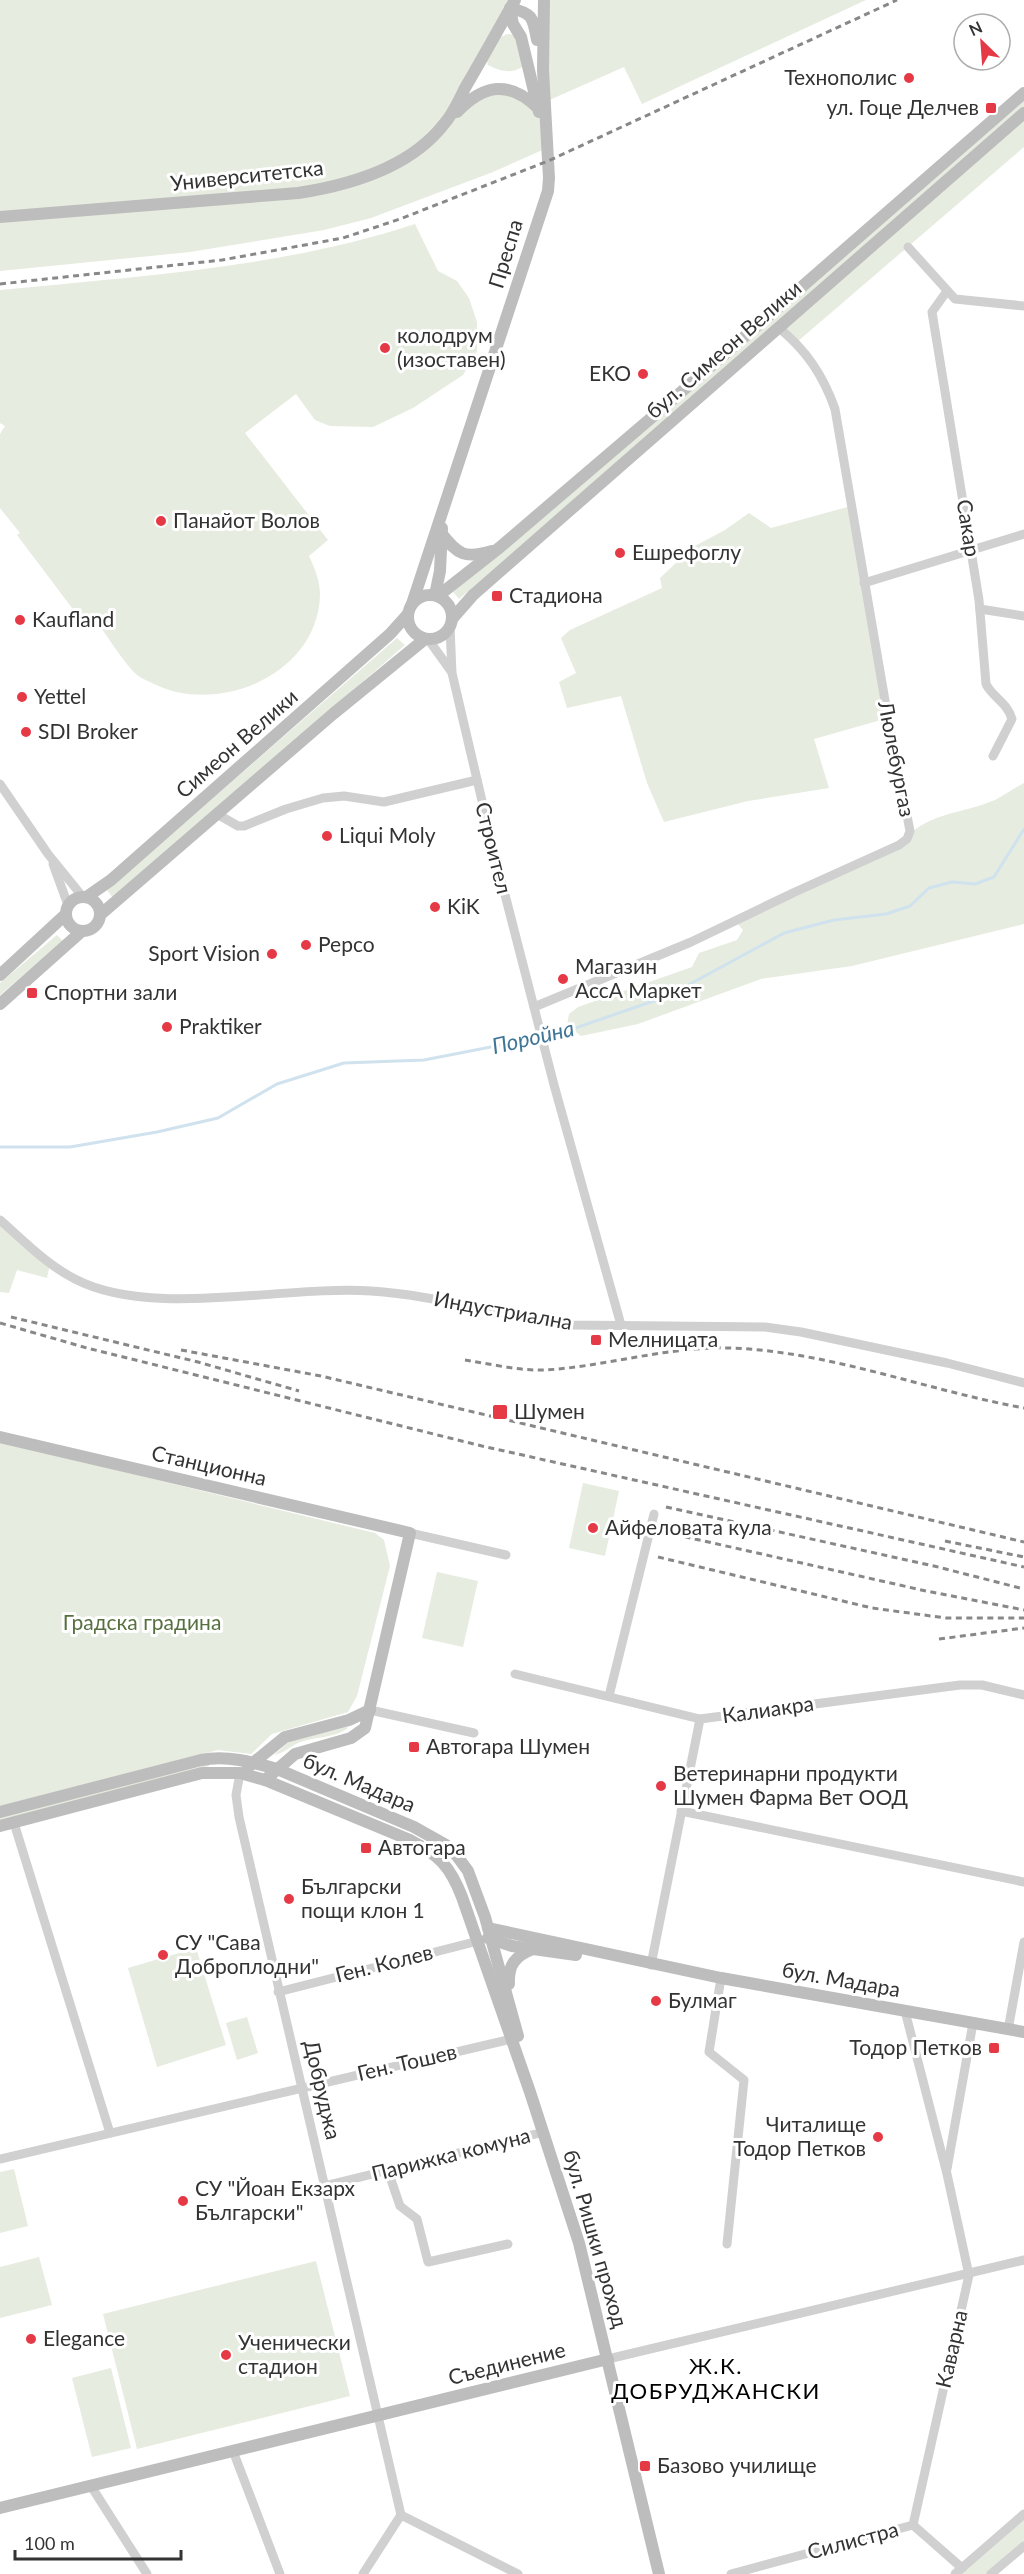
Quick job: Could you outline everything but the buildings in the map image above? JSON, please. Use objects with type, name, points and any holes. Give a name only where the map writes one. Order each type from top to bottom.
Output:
[{"type":"main road","name":"Преспа","points":[[410,609],[548,191],[549,178],[541,105],[544,0]]},
{"type":"main road","points":[[541,105],[521,37],[513,24],[513,4],[526,11],[533,19],[543,70]]},
{"type":"main road","name":"Университетска","points":[[0,217],[240,198],[330,188],[364,178],[403,159],[426,143],[445,123],[513,4]]},
{"type":"main road","points":[[445,123],[479,94],[494,89],[510,89],[541,105]]},
{"type":"main road","name":"бул. Симеон Велики","points":[[499,548],[1024,93]]},
{"type":"main road","name":"бул. Симеон Велики","points":[[451,623],[472,595],[1024,113]]},
{"type":"main road","points":[[436,596],[440,571],[442,511]]},
{"type":"main road","points":[[441,533],[454,550],[466,555],[478,555],[499,548]]},
{"type":"main road","points":[[436,596],[499,548]]},
{"type":"main road","points":[[0,1004],[82,931],[93,928],[100,915],[217,814],[426,639],[441,636],[451,623],[449,605],[436,596],[422,596],[410,609],[411,630],[426,639]]},
{"type":"main road","name":"Симеон Велики","points":[[85,896],[111,880],[195,808],[390,634],[410,609]]},
{"type":"main road","points":[[0,975],[66,910],[76,897],[85,896],[99,906],[100,915]]},
{"type":"main road","points":[[66,910],[72,928],[82,931]]},
{"type":"main road","name":"Станционна","points":[[0,1437],[410,1533]]},
{"type":"main road","points":[[266,1780],[295,1754],[360,1733],[365,1728],[410,1533]]},
{"type":"main road","points":[[240,1773],[285,1737],[349,1720],[370,1710]]},
{"type":"main road","name":"бул. Мадара","points":[[0,1812],[201,1760],[225,1758],[254,1762],[277,1769],[414,1827],[446,1845],[468,1871],[482,1934]]},
{"type":"main road","name":"бул. Мадара","points":[[0,1826],[202,1773],[240,1773],[266,1780],[427,1849],[443,1862],[454,1878],[482,1934],[533,1949],[651,1965]]},
{"type":"main road","name":"бул. Мадара","points":[[482,1934],[1024,2032]]},
{"type":"main road","name":"бул. Ришки проход","points":[[482,1934],[509,2000],[530,2092]]},
{"type":"main road","name":"бул. Ришки проход","points":[[482,1934],[512,2039],[579,2242],[659,2574]]},
{"type":"main road","points":[[509,2000],[510,1967],[514,1959],[533,1949]]},
{"type":"main road","name":"Съединение","points":[[0,2508],[608,2359]]},
{"type":"street","points":[[908,247],[955,299],[1024,306]]},
{"type":"street","name":"Сакар","points":[[947,291],[932,312],[972,550],[980,609],[986,684],[990,693],[1002,700],[1009,709],[1012,719],[993,756]]},
{"type":"street","name":"Люлебургаз","points":[[534,1007],[691,942],[830,875],[899,845],[907,839],[910,831],[864,584],[835,408],[827,386],[816,367],[797,342],[779,328]]},
{"type":"street","points":[[864,584],[1024,534]]},
{"type":"street","points":[[980,609],[1024,616]]},
{"type":"street","points":[[451,623],[452,673]]},
{"type":"street","points":[[426,639],[452,673]]},
{"type":"street","name":"Строител","points":[[452,673],[549,1065],[621,1325]]},
{"type":"street","points":[[217,814],[238,826],[244,826],[323,798],[365,798],[384,802],[477,780]]},
{"type":"street","points":[[0,784],[48,854],[85,896]]},
{"type":"street","points":[[48,854],[66,910]]},
{"type":"street","name":"Индустриална","points":[[0,1220],[58,1269],[76,1280],[110,1291],[182,1299],[323,1290],[371,1291],[413,1295],[546,1322],[572,1325],[765,1327],[801,1332],[947,1363],[1024,1383]]},
{"type":"street","points":[[609,1696],[654,1514]]},
{"type":"street","name":"Станционна","points":[[410,1533],[506,1556]]},
{"type":"street","name":"Калиакра","points":[[515,1674],[700,1719],[960,1685],[982,1685],[1024,1695]]},
{"type":"street","points":[[370,1710],[474,1733]]},
{"type":"street","points":[[651,1965],[700,1719]]},
{"type":"street","name":"Добруджа","points":[[240,1773],[236,1795],[239,1817],[401,2515]]},
{"type":"street","points":[[681,1811],[1024,1882]]},
{"type":"street","points":[[14,1822],[110,2133]]},
{"type":"street","name":"Ген. Колев","points":[[278,1992],[482,1934]]},
{"type":"street","points":[[1008,2030],[1024,1945]]},
{"type":"street","points":[[721,1978],[709,2052],[744,2080],[727,2244]]},
{"type":"street","name":"Каварна","points":[[905,2011],[969,2275],[913,2525]]},
{"type":"street","name":"Каварна","points":[[946,2174],[973,2023]]},
{"type":"street","name":"Ген. Тошев","points":[[0,2159],[512,2039]]},
{"type":"street","name":"Парижка комуна","points":[[324,2186],[544,2132]]},
{"type":"street","points":[[388,2171],[400,2206],[417,2219],[428,2262],[508,2244]]},
{"type":"street","name":"Съединение","points":[[608,2359],[969,2275],[1024,2259]]},
{"type":"street","points":[[233,2451],[280,2574]]},
{"type":"street","points":[[91,2486],[147,2574]]},
{"type":"street","points":[[958,2571],[1024,2514]]},
{"type":"street","points":[[363,2574],[401,2515],[518,2574]]},
{"type":"street","name":"Силистра","points":[[731,2574],[913,2525],[958,2571]]},
{"type":"street","points":[[991,2574],[1024,2546]]},
{"type":"green space","points":[[0,0],[515,0],[447,121],[494,89],[544,102],[544,0],[866,0],[642,104],[624,67],[545,102],[547,148],[493,172],[371,218],[324,230],[190,252],[0,271]]},
{"type":"green space","points":[[507,34],[516,35],[523,66],[510,71],[488,65],[486,59],[499,38]]},
{"type":"green space","points":[[1024,101],[1024,108],[459,599],[453,592]]},
{"type":"green space","points":[[1024,113],[1024,147],[797,342],[779,328]]},
{"type":"green space","points":[[415,224],[438,271],[457,281],[469,298],[477,322],[477,351],[463,375],[413,408],[373,427],[330,426],[315,420],[296,394],[245,433],[328,540],[309,556],[317,575],[320,595],[315,623],[302,647],[284,666],[261,681],[235,691],[207,695],[180,693],[139,676],[126,663],[91,613],[81,620],[17,535],[20,533],[0,508],[0,434],[5,426],[0,423],[0,290],[158,275],[262,261],[364,239]]},
{"type":"green space","points":[[851,506],[888,718],[814,739],[829,788],[748,801],[664,822],[647,783],[621,696],[567,708],[559,682],[576,673],[561,638],[570,630],[662,588],[660,578],[693,547],[725,530],[749,513],[771,528]]},
{"type":"green space","points":[[397,638],[405,645],[113,898],[107,890]]},
{"type":"green space","points":[[1024,783],[1024,924],[852,966],[761,979],[638,1024],[581,1036],[567,1025],[569,1014],[578,1007],[692,967],[699,953],[737,940],[743,930],[735,921],[899,845],[909,834],[931,820],[995,800]]},
{"type":"green space","points":[[57,935],[63,941],[0,995],[0,983]]},
{"type":"green space","points":[[0,1220],[50,1264],[47,1278],[17,1270],[9,1293],[0,1292]]},
{"type":"green space","name":"Градска градина","points":[[0,1442],[375,1533],[384,1540],[390,1566],[357,1696],[348,1712],[272,1734],[251,1754],[218,1750],[0,1806]]},
{"type":"green space","points":[[583,1483],[619,1491],[605,1556],[569,1548]]},
{"type":"green space","points":[[437,1572],[478,1581],[463,1647],[422,1638]]},
{"type":"green space","points":[[347,1727],[336,1734],[302,1741],[274,1755],[290,1741]]},
{"type":"green space","points":[[209,1763],[209,1766],[0,1820],[0,1816]]},
{"type":"green space","points":[[196,1948],[226,2045],[157,2067],[128,1968]]},
{"type":"green space","points":[[247,2017],[258,2053],[237,2060],[226,2023]]},
{"type":"green space","points":[[14,2169],[28,2226],[0,2233],[0,2172]]},
{"type":"green space","points":[[39,2257],[52,2305],[0,2318],[0,2267]]},
{"type":"green space","name":"Ученически стадион","points":[[316,2261],[350,2396],[137,2449],[103,2314]]},
{"type":"green space","points":[[111,2368],[131,2448],[92,2457],[72,2378]]},
{"type":"green space","points":[[1024,2514],[1024,2546],[991,2574],[955,2574]]},
{"type":"waterway","name":"Поройна","points":[[0,1147],[70,1147],[157,1132],[218,1118],[277,1084],[344,1063],[424,1060],[558,1034],[668,996],[784,933],[834,920],[886,914],[910,906],[929,888],[952,882],[975,884],[994,877],[1024,829]]},
{"type":"railway","points":[[0,284],[222,260],[343,238],[400,219],[548,161],[897,0]]},
{"type":"railway","points":[[11,1317],[198,1362],[299,1391]]},
{"type":"railway","points":[[0,1323],[87,1348],[482,1446],[1024,1567]]},
{"type":"railway","points":[[465,1360],[515,1368],[546,1370],[684,1350],[731,1348],[769,1351],[842,1364],[1024,1408]]},
{"type":"railway","points":[[181,1350],[321,1376],[1024,1542]]},
{"type":"railway","points":[[666,1507],[934,1566],[1024,1589]]},
{"type":"railway","points":[[664,1532],[926,1591],[1024,1610]]},
{"type":"railway","points":[[945,1541],[1024,1557]]},
{"type":"railway","points":[[658,1557],[872,1608],[946,1618],[1024,1618]]},
{"type":"railway","points":[[939,1639],[1024,1628]]},
{"type":"place","name":"Технополис","points":[[909,78]]},
{"type":"place","name":"ул. Гоце Делчев","points":[[991,108]]},
{"type":"place","name":"колодрум (изоставен)","points":[[385,348]]},
{"type":"place","name":"EKO","points":[[643,374]]},
{"type":"place","name":"Панайот Волов","points":[[161,521]]},
{"type":"place","name":"Ешрефоглу","points":[[620,553]]},
{"type":"place","name":"Стадиона","points":[[497,596]]},
{"type":"place","name":"Kaufland","points":[[20,620]]},
{"type":"place","name":"Yettel","points":[[22,697]]},
{"type":"place","name":"SDI Broker","points":[[26,732]]},
{"type":"place","name":"Liqui Moly","points":[[327,836]]},
{"type":"place","name":"KiK","points":[[435,907]]},
{"type":"place","name":"Pepco","points":[[306,945]]},
{"type":"place","name":"Sport Vision","points":[[272,954]]},
{"type":"place","name":"Магазин АссА Маркет","points":[[563,979]]},
{"type":"place","name":"Спортни зали","points":[[32,993]]},
{"type":"place","name":"Praktiker","points":[[167,1027]]},
{"type":"place","name":"Мелницата","points":[[596,1340]]},
{"type":"place","name":"Шумен","points":[[500,1412]]},
{"type":"place","name":"Айфеловата кула","points":[[593,1528]]},
{"type":"place","name":"Автогара Шумен","points":[[414,1747]]},
{"type":"place","name":"Ветеринарни продукти Шумен Фарма Вет ООД","points":[[661,1786]]},
{"type":"place","name":"Автогара","points":[[366,1848]]},
{"type":"place","name":"Български пощи клон 1","points":[[289,1899]]},
{"type":"place","name":"СУ \"Сава Доброплодни\"","points":[[163,1955]]},
{"type":"place","name":"Булмаг","points":[[656,2001]]},
{"type":"place","name":"Тодор Петков","points":[[994,2048]]},
{"type":"place","name":"Читалище Тодор Петков","points":[[878,2137]]},
{"type":"place","name":"СУ \"Йоан Екзарх Български\"","points":[[183,2201]]},
{"type":"place","name":"Elegance","points":[[31,2339]]},
{"type":"place","name":"Ученически стадион","points":[[226,2355]]},
{"type":"place","name":"Базово училище","points":[[645,2466]]},
{"type":"district","name":"Ж.К. ДОБРУДЖАНСКИ","points":[[716,2378]]}]
